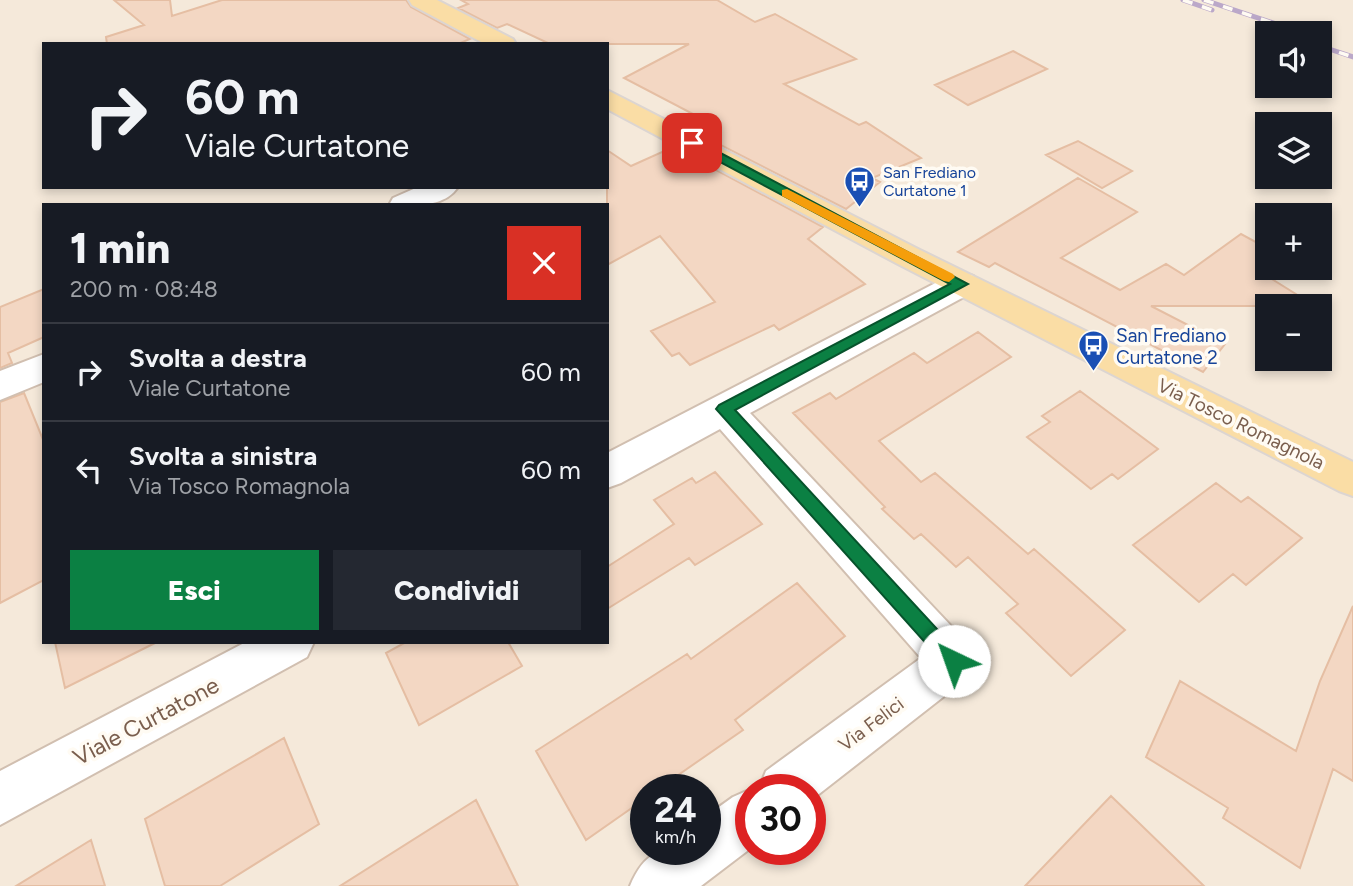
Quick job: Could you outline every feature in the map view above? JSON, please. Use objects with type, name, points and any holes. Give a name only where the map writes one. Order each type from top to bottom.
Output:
[{"type":"main road","points":[[421,0],[500,42]]},
{"type":"main road","name":"Via Tosco Romagnola","points":[[612,105],[961,284],[1353,480]]},
{"type":"street","points":[[408,203],[439,189]]},
{"type":"street","points":[[609,471],[961,284]]},
{"type":"street","points":[[0,386],[42,368]]},
{"type":"street","name":"Via Felici","points":[[724,409],[954,661],[804,774]]},
{"type":"street","name":"Viale Curtatone","points":[[0,799],[287,644]]},
{"type":"street","points":[[657,886],[735,827]]},
{"type":"shaded area","points":[[0,0],[1353,0],[1353,886],[0,886]]},
{"type":"building","points":[[114,0],[170,0],[172,16],[222,0],[406,0],[411,7],[470,39],[463,42],[107,42],[106,37],[144,25]]},
{"type":"building","points":[[461,0],[717,0],[755,22],[775,14],[856,59],[784,84],[859,125],[866,122],[921,158],[872,178],[880,182],[846,209],[699,134],[716,126],[624,78],[689,44],[546,42],[507,24],[497,28],[458,8],[468,4]]},
{"type":"building","points":[[1013,51],[1047,69],[968,105],[935,85]]},
{"type":"building","points":[[1078,141],[1132,171],[1102,188],[1046,155]]},
{"type":"building","points":[[673,147],[823,227],[808,239],[865,284],[779,330],[774,325],[690,365],[679,353],[672,356],[651,331],[715,302],[660,236],[609,264],[609,151],[631,166]]},
{"type":"building","points":[[1078,178],[1137,212],[1061,258],[1120,290],[1166,264],[1184,275],[1241,234],[1255,242],[1255,280],[1273,280],[1296,294],[1255,294],[1255,306],[1151,306],[1225,344],[1203,372],[995,263],[989,267],[958,252]]},
{"type":"building","points":[[42,290],[42,338],[8,353],[12,363],[0,368],[0,307]]},
{"type":"building","points":[[978,332],[1011,357],[879,441],[921,482],[935,473],[1028,554],[1034,549],[1125,630],[1071,676],[1006,613],[1018,604],[968,557],[956,567],[921,534],[914,539],[882,509],[885,507],[793,413],[830,393],[836,399],[914,353],[927,363]]},
{"type":"building","points":[[1080,391],[1158,449],[1118,479],[1112,474],[1091,489],[1027,437],[1050,422],[1042,416]]},
{"type":"building","points":[[24,393],[42,437],[42,581],[0,603],[0,402]]},
{"type":"building","points":[[715,472],[762,524],[695,565],[689,558],[609,608],[609,566],[674,524],[654,500],[692,478],[696,483]]},
{"type":"building","points":[[1216,483],[1241,502],[1248,497],[1302,538],[1246,585],[1233,574],[1199,602],[1133,545]]},
{"type":"building","points":[[797,583],[845,636],[735,720],[743,730],[680,774],[630,774],[630,809],[586,840],[536,751],[687,654],[691,659]]},
{"type":"building","points":[[1353,606],[1353,781],[1333,769],[1300,868],[1223,818],[1228,808],[1146,757],[1180,681],[1296,751],[1320,681]]},
{"type":"building","points":[[55,644],[153,644],[65,688]]},
{"type":"building","points":[[402,644],[509,644],[522,666],[419,725],[386,653]]},
{"type":"building","points":[[284,738],[319,824],[220,886],[165,886],[145,819]]},
{"type":"building","points":[[1111,796],[1138,822],[1204,886],[1025,886]]},
{"type":"building","points":[[476,800],[518,886],[340,886]]},
{"type":"building","points":[[91,840],[105,886],[16,886]]},
{"type":"railway","points":[[1183,0],[1212,10]]},
{"type":"railway","points":[[1204,0],[1267,21]]},
{"type":"railway","points":[[1332,50],[1353,57]]},
{"type":"slow traffic","points":[[787,193],[949,277]]},
{"type":"place","name":"San Frediano Curtatone 1","points":[[860,208]]},
{"type":"place","name":"San Frediano Curtatone 2","points":[[1093,373]]},
{"type":"route","points":[[692,143],[961,284],[724,409],[954,661]]}]
